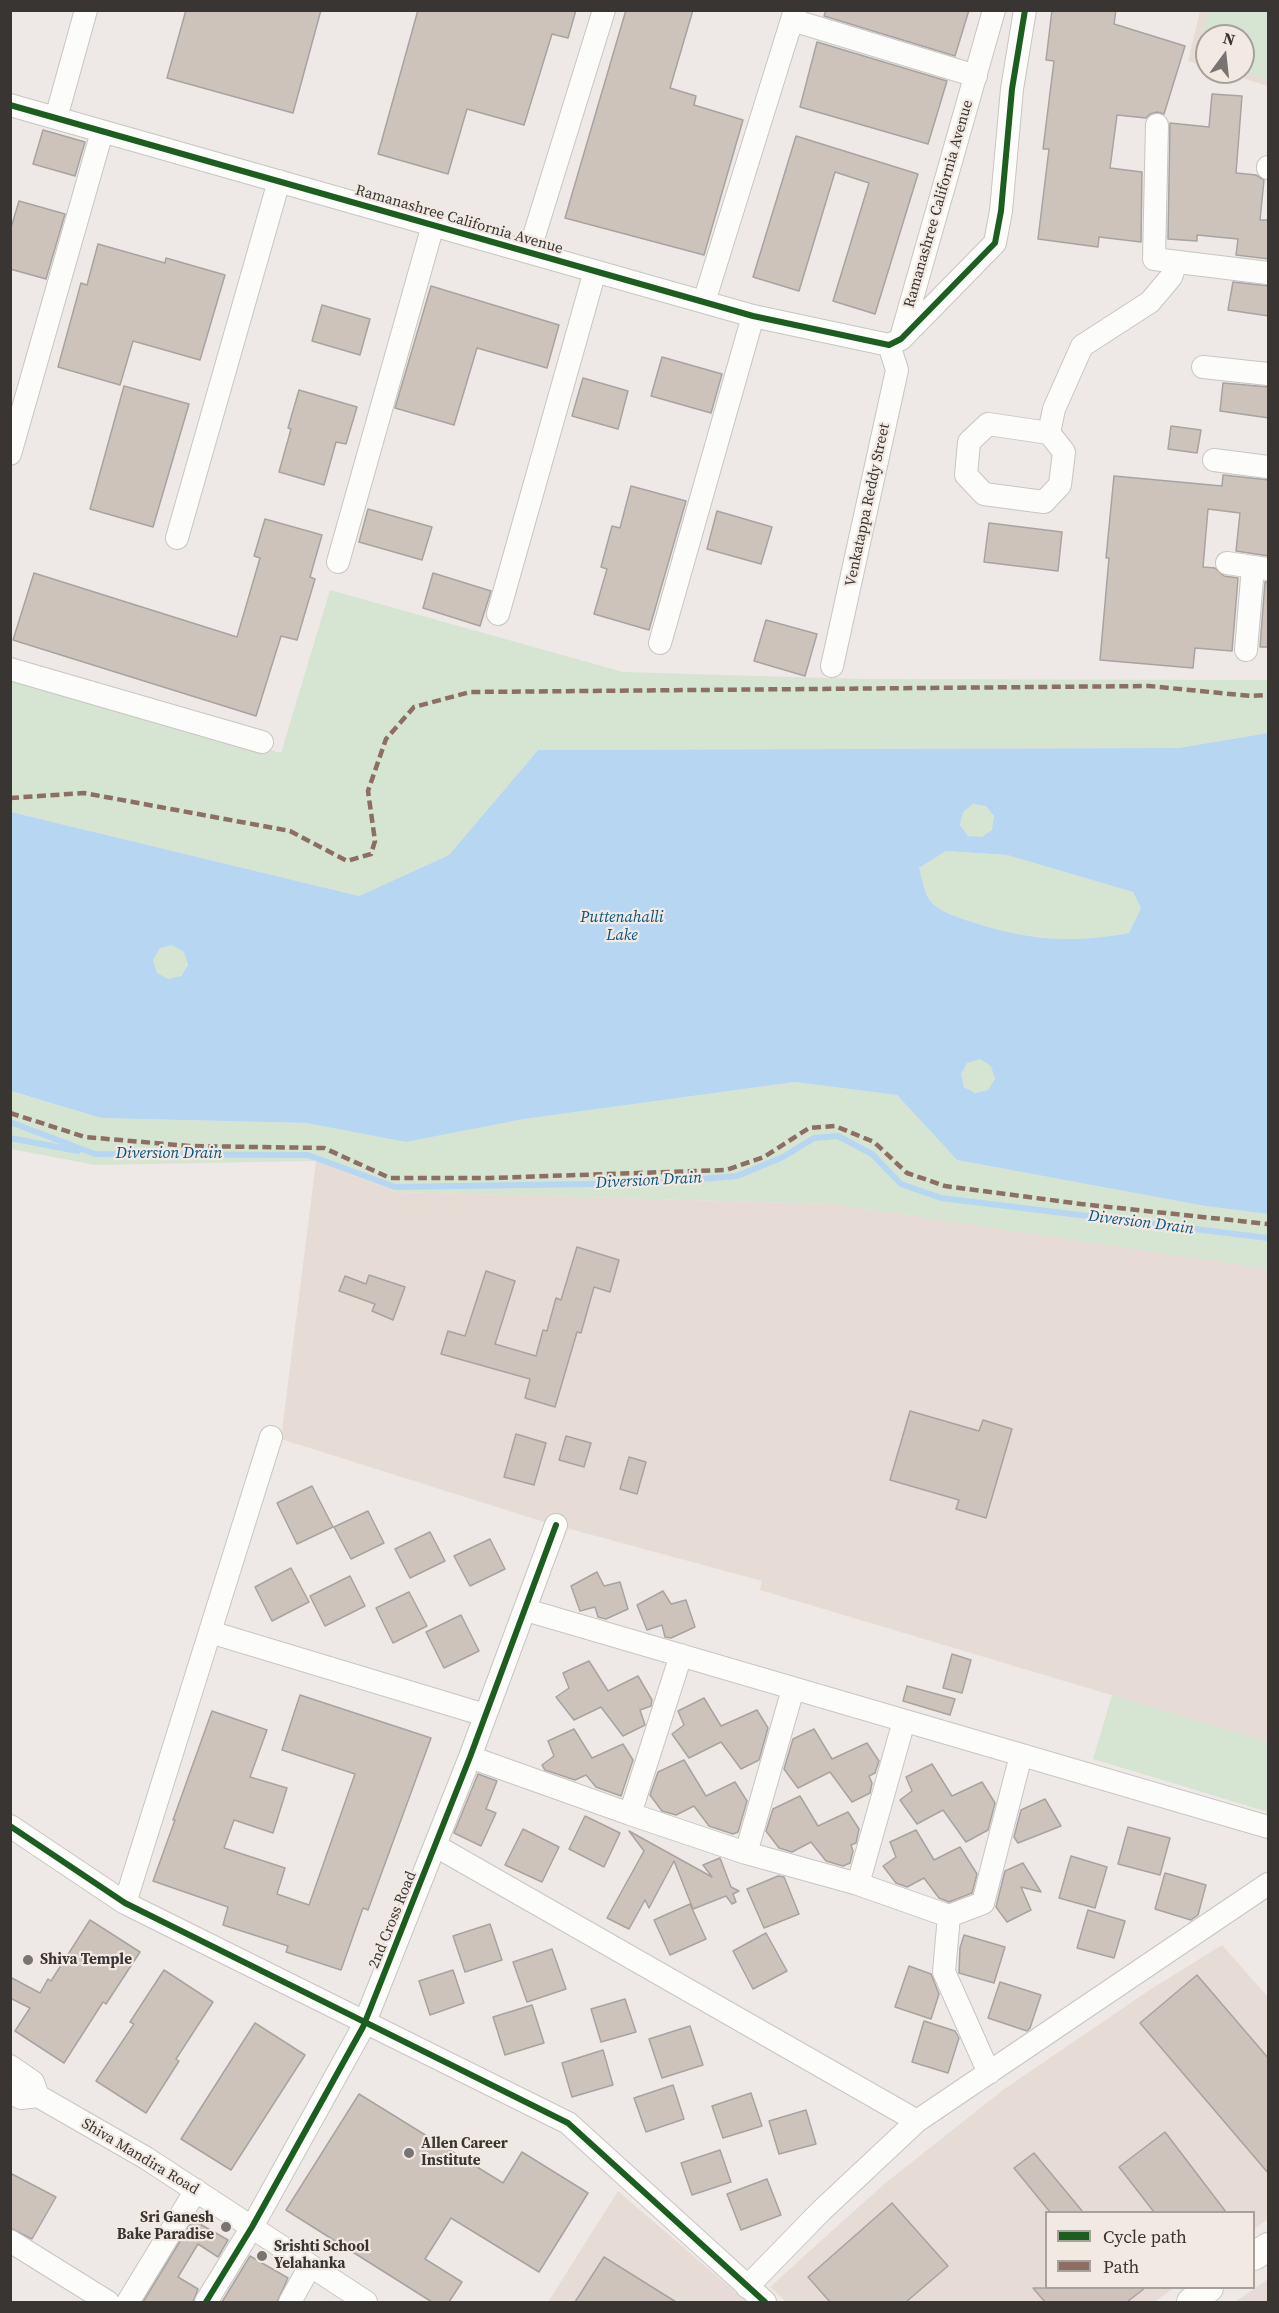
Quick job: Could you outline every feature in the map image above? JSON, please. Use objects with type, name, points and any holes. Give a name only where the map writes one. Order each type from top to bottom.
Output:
[{"type":"main road","points":[[1255,2255],[1269,2247]]},
{"type":"main road","points":[[1191,2302],[1208,2289]]},
{"type":"street","points":[[56,118],[86,10]]},
{"type":"street","points":[[529,252],[604,10]]},
{"type":"street","name":"Ramanashree California Avenue","points":[[10,105],[753,316],[895,342],[994,10]]},
{"type":"street","points":[[895,342],[995,243],[1001,210],[1012,89],[1025,10]]},
{"type":"street","points":[[704,302],[793,15],[976,76]]},
{"type":"street","points":[[1157,125],[1154,258],[1269,273]]},
{"type":"street","points":[[10,454],[102,132]]},
{"type":"street","points":[[177,538],[279,181]]},
{"type":"street","points":[[338,562],[433,225]]},
{"type":"street","points":[[1049,434],[1054,409],[1082,346],[1150,302],[1171,277],[1176,262]]},
{"type":"street","points":[[498,614],[595,271]]},
{"type":"street","points":[[660,643],[753,316]]},
{"type":"street","name":"Venkatappa Reddy Street","points":[[832,666],[897,370],[895,342]]},
{"type":"street","points":[[1203,367],[1269,374]]},
{"type":"street","points":[[988,424],[1049,434],[1064,452],[1060,485],[1044,502],[984,494],[966,475],[969,442],[988,424]]},
{"type":"street","points":[[1214,460],[1269,467]]},
{"type":"street","points":[[1227,563],[1261,568],[1246,650]]},
{"type":"street","points":[[10,669],[262,742]]},
{"type":"street","points":[[125,1903],[271,1437]]},
{"type":"street","name":"2nd Cross Road","points":[[206,2302],[252,2227],[364,2022],[436,1846],[556,1526]]},
{"type":"street","points":[[526,1610],[1269,1827]]},
{"type":"street","points":[[210,1632],[485,1715]]},
{"type":"street","points":[[630,1814],[681,1655]]},
{"type":"street","points":[[746,1853],[793,1689]]},
{"type":"street","points":[[858,1884],[904,1721]]},
{"type":"street","points":[[470,1757],[746,1853],[858,1884],[949,1916],[983,1903],[1021,1755]]},
{"type":"street","points":[[10,1826],[125,1903],[568,2123],[765,2302]]},
{"type":"street","points":[[436,1846],[917,2121]]},
{"type":"street","points":[[747,2287],[821,2211],[917,2121],[1269,1884]]},
{"type":"street","points":[[949,1916],[944,1972],[988,2073]]},
{"type":"street","name":"Shiva Mandira Road","points":[[10,2067],[33,2082],[38,2096],[146,2158],[366,2302]]},
{"type":"street","points":[[10,2092],[21,2098],[38,2096]]},
{"type":"street","points":[[128,2302],[196,2190]]},
{"type":"street","points":[[13,2248],[108,2302]]},
{"type":"street","points":[[290,2302],[310,2266]]},
{"type":"shaded area","points":[[1200,11],[1268,11],[1268,86],[1255,82],[1255,24],[1197,24]]},
{"type":"shaded area","points":[[1195,32],[1195,63],[1188,61]]},
{"type":"shaded area","points":[[316,1161],[397,1192],[835,1204],[1268,1269],[1268,1742],[760,1590],[762,1581],[544,1522],[281,1439]]},
{"type":"shaded area","points":[[1222,1945],[1268,1997],[1268,2219],[1255,2228],[1255,2211],[1045,2211],[1045,2289],[1173,2289],[1154,2302],[786,2302],[770,2287],[883,2185],[1003,2090],[1148,1991]]},
{"type":"shaded area","points":[[618,2191],[747,2302],[548,2302]]},
{"type":"shaded area","points":[[1268,2279],[1268,2302],[1235,2302],[1255,2289]]},
{"type":"green space","points":[[1210,11],[1268,11],[1268,80],[1255,76],[1255,24],[1206,24]]},
{"type":"green space","points":[[330,590],[623,672],[861,679],[1268,680],[1268,733],[1178,748],[538,750],[449,855],[359,896],[11,812],[11,677],[281,753]]},
{"type":"green space","points":[[977,804],[989,809],[994,821],[989,833],[977,838],[965,833],[960,821],[965,809]]},
{"type":"green space","points":[[946,851],[1007,855],[1133,892],[1141,908],[1129,933],[1086,938],[1029,936],[969,921],[937,907],[929,899],[924,888],[919,868]]},
{"type":"green space","points":[[170,945],[182,950],[187,962],[182,974],[170,979],[158,974],[153,962],[158,950]]},
{"type":"green space","points":[[978,1059],[990,1064],[995,1076],[990,1088],[978,1093],[966,1088],[961,1076],[966,1064]]},
{"type":"green space","points":[[795,1082],[897,1095],[957,1160],[1205,1206],[1268,1214],[1268,1269],[835,1204],[397,1192],[316,1161],[95,1165],[11,1149],[10,1091],[101,1118],[306,1123],[406,1142],[524,1119]]},
{"type":"green space","points":[[1112,1695],[1268,1742],[1268,1812],[1093,1759]]},
{"type":"water","name":"Puttenahalli Lake","points":[[1268,733],[1268,1214],[1205,1206],[957,1160],[897,1095],[795,1082],[524,1119],[406,1142],[306,1123],[101,1118],[11,1091],[11,812],[359,896],[449,855],[538,750],[1178,748]],"holes":[[[973,804],[986,806],[994,816],[992,830],[982,837],[968,836],[960,825],[963,812]],[[946,851],[1007,855],[1133,892],[1141,908],[1129,933],[1067,939],[1029,936],[990,927],[942,910],[927,896],[919,868]],[[172,945],[184,952],[188,965],[181,976],[168,979],[157,973],[153,960],[160,948]],[[980,1059],[991,1066],[995,1079],[988,1090],[975,1093],[964,1087],[961,1074],[967,1063]]]},
{"type":"building","points":[[186,10],[321,10],[293,113],[167,78]]},
{"type":"building","points":[[418,10],[576,10],[568,38],[552,34],[524,125],[467,109],[448,174],[378,154]]},
{"type":"building","points":[[626,10],[693,10],[670,88],[696,96],[694,105],[743,120],[704,255],[565,218]]},
{"type":"building","points":[[826,10],[969,10],[955,56],[824,16]]},
{"type":"building","points":[[1052,10],[1116,10],[1114,24],[1185,46],[1164,114],[1157,112],[1146,118],[1117,115],[1110,168],[1142,172],[1141,242],[1099,237],[1098,247],[1038,239],[1049,149],[1043,149],[1054,61],[1046,60]]},
{"type":"building","points":[[817,42],[947,81],[928,144],[800,107]]},
{"type":"building","points":[[1212,94],[1242,96],[1236,173],[1256,175],[1264,180],[1260,220],[1269,220],[1269,259],[1236,255],[1238,239],[1197,235],[1197,241],[1168,239],[1170,123],[1209,127]]},
{"type":"building","points":[[43,130],[85,142],[75,176],[33,164]]},
{"type":"building","points":[[796,136],[918,174],[875,314],[833,301],[869,183],[835,172],[799,291],[753,277]]},
{"type":"building","points":[[19,201],[65,214],[46,279],[10,269],[10,231]]},
{"type":"building","points":[[98,244],[165,263],[166,258],[225,275],[200,360],[133,341],[120,385],[58,367],[81,283],[87,285]]},
{"type":"building","points":[[1233,282],[1269,286],[1269,316],[1228,310]]},
{"type":"building","points":[[431,286],[559,325],[547,368],[477,348],[454,425],[395,408]]},
{"type":"building","points":[[322,305],[370,319],[360,355],[312,341]]},
{"type":"building","points":[[662,357],[722,374],[711,413],[651,396]]},
{"type":"building","points":[[583,378],[628,391],[618,429],[572,416]]},
{"type":"building","points":[[1223,383],[1269,387],[1269,418],[1220,411]]},
{"type":"building","points":[[124,386],[189,404],[153,527],[90,509]]},
{"type":"building","points":[[299,390],[357,407],[346,444],[336,442],[324,485],[279,472]]},
{"type":"building","points":[[1171,426],[1201,430],[1197,453],[1168,449]]},
{"type":"building","points":[[1223,475],[1269,480],[1269,556],[1236,551],[1240,513],[1208,509],[1203,567],[1215,568],[1224,576],[1238,578],[1232,651],[1195,648],[1193,668],[1100,660],[1114,476],[1222,486]]},
{"type":"building","points":[[631,486],[686,501],[649,630],[594,614],[607,569],[601,567],[612,526],[620,528]]},
{"type":"building","points":[[368,509],[432,527],[422,560],[359,542]]},
{"type":"building","points":[[717,511],[772,527],[761,564],[707,549]]},
{"type":"building","points":[[265,519],[322,535],[310,577],[315,579],[297,640],[281,636],[256,716],[13,640],[34,573],[237,637],[260,558],[254,556]]},
{"type":"building","points":[[989,523],[1062,532],[1058,571],[984,562]]},
{"type":"building","points":[[433,573],[491,591],[480,626],[423,608]]},
{"type":"building","points":[[1265,582],[1269,582],[1269,647],[1260,647]]},
{"type":"building","points":[[766,620],[817,634],[805,676],[754,661]]},
{"type":"building","points":[[577,1247],[619,1260],[610,1292],[594,1287],[581,1333],[577,1332],[555,1407],[525,1398],[530,1379],[441,1354],[448,1331],[465,1336],[486,1271],[515,1281],[495,1344],[536,1356],[543,1330],[547,1331],[556,1298],[561,1300]]},
{"type":"building","points":[[369,1275],[405,1287],[393,1320],[372,1311],[375,1304],[339,1291],[345,1276],[366,1284]]},
{"type":"building","points":[[910,1411],[979,1431],[983,1420],[1012,1429],[986,1518],[956,1509],[959,1500],[890,1480]]},
{"type":"building","points":[[516,1434],[546,1443],[534,1485],[504,1477]]},
{"type":"building","points":[[566,1436],[591,1443],[584,1467],[559,1460]]},
{"type":"building","points":[[629,1457],[646,1462],[637,1494],[620,1489]]},
{"type":"building","points":[[312,1486],[333,1527],[297,1544],[277,1503]]},
{"type":"building","points":[[368,1511],[384,1543],[351,1559],[334,1527]]},
{"type":"building","points":[[430,1532],[445,1561],[410,1578],[395,1549]]},
{"type":"building","points":[[490,1539],[505,1569],[470,1586],[454,1556]]},
{"type":"building","points":[[291,1568],[309,1602],[272,1621],[255,1587]]},
{"type":"building","points":[[597,1572],[604,1586],[620,1582],[628,1609],[606,1619],[598,1617],[595,1607],[580,1611],[571,1586]]},
{"type":"building","points":[[350,1576],[365,1606],[325,1626],[310,1596]]},
{"type":"building","points":[[663,1591],[671,1604],[686,1600],[695,1627],[671,1638],[665,1637],[662,1625],[647,1630],[637,1605]]},
{"type":"building","points":[[409,1592],[427,1626],[393,1643],[376,1608]]},
{"type":"building","points":[[461,1615],[479,1651],[444,1668],[426,1632]]},
{"type":"building","points":[[952,1654],[971,1660],[962,1693],[943,1688]]},
{"type":"building","points":[[589,1661],[608,1691],[638,1676],[652,1700],[651,1706],[640,1710],[645,1725],[623,1736],[601,1707],[574,1720],[556,1697],[569,1688],[563,1673]]},
{"type":"building","points":[[907,1686],[955,1699],[950,1715],[903,1701]]},
{"type":"building","points":[[300,1695],[431,1738],[368,1910],[363,1908],[341,1970],[286,1952],[288,1946],[223,1925],[228,1907],[153,1881],[212,1711],[267,1730],[250,1777],[287,1788],[273,1833],[234,1820],[224,1848],[285,1868],[277,1894],[309,1905],[355,1774],[282,1750]]},
{"type":"building","points":[[704,1698],[721,1726],[757,1710],[768,1728],[759,1760],[741,1769],[721,1742],[689,1758],[672,1734],[684,1725],[678,1711]]},
{"type":"building","points":[[574,1729],[592,1758],[623,1744],[633,1760],[621,1796],[596,1787],[586,1775],[575,1780],[545,1770],[542,1765],[554,1756],[548,1741]]},
{"type":"building","points":[[814,1729],[832,1759],[867,1743],[879,1761],[875,1773],[869,1776],[872,1783],[870,1793],[852,1802],[830,1772],[798,1788],[784,1769],[793,1739]]},
{"type":"building","points":[[684,1760],[706,1796],[735,1782],[747,1801],[738,1832],[733,1834],[709,1826],[694,1806],[676,1815],[662,1811],[650,1795],[658,1772]]},
{"type":"building","points":[[932,1764],[952,1796],[982,1782],[995,1803],[988,1830],[966,1842],[943,1810],[917,1824],[900,1800],[912,1791],[906,1777]]},
{"type":"building","points":[[478,1774],[497,1781],[486,1809],[496,1813],[481,1846],[454,1833]]},
{"type":"building","points":[[800,1796],[818,1826],[848,1812],[859,1829],[856,1843],[851,1845],[853,1851],[850,1863],[843,1866],[826,1861],[811,1842],[792,1852],[779,1848],[766,1831],[773,1809]]},
{"type":"building","points":[[1045,1799],[1061,1826],[1018,1843],[1014,1837],[1021,1810]]},
{"type":"building","points":[[585,1816],[620,1833],[604,1867],[569,1849]]},
{"type":"building","points":[[1128,1827],[1170,1838],[1160,1875],[1118,1864]]},
{"type":"building","points":[[523,1829],[559,1847],[542,1882],[505,1865]]},
{"type":"building","points":[[916,1830],[934,1860],[960,1847],[977,1874],[972,1893],[949,1902],[939,1898],[924,1878],[907,1887],[896,1883],[883,1866],[896,1857],[890,1842]]},
{"type":"building","points":[[629,1831],[712,1877],[703,1865],[720,1858],[731,1887],[739,1891],[733,1894],[736,1902],[732,1904],[726,1896],[693,1909],[674,1861],[649,1908],[645,1900],[629,1929],[607,1918],[644,1851]]},
{"type":"building","points":[[1071,1856],[1107,1867],[1095,1908],[1059,1898]]},
{"type":"building","points":[[1023,1863],[1041,1892],[1021,1887],[1031,1910],[1007,1922],[996,1907],[1005,1871]]},
{"type":"building","points":[[1165,1873],[1206,1885],[1198,1915],[1191,1920],[1155,1909]]},
{"type":"building","points":[[778,1876],[784,1877],[799,1914],[764,1928],[747,1889]]},
{"type":"building","points":[[690,1904],[706,1939],[670,1955],[654,1920]]},
{"type":"building","points":[[1088,1910],[1125,1921],[1114,1958],[1077,1948]]},
{"type":"building","points":[[90,1920],[140,1952],[106,2004],[103,2002],[64,2063],[15,2031],[30,2008],[10,1998],[10,1977],[40,1993],[48,1979],[51,1981]]},
{"type":"building","points":[[490,1924],[502,1960],[465,1972],[453,1936]]},
{"type":"building","points":[[766,1933],[787,1971],[753,1989],[733,1951]]},
{"type":"building","points":[[964,1935],[1005,1947],[994,1983],[959,1973],[960,1948]]},
{"type":"building","points":[[552,1949],[566,1989],[527,2002],[513,1962]]},
{"type":"building","points":[[909,1966],[931,1974],[939,1994],[931,2019],[895,2007]]},
{"type":"building","points":[[164,1970],[213,2002],[176,2059],[179,2061],[146,2113],[96,2081],[134,2024],[130,2022]]},
{"type":"building","points":[[453,1970],[464,2003],[430,2015],[419,1981]]},
{"type":"building","points":[[1197,1975],[1269,2059],[1269,2174],[1140,2023]]},
{"type":"building","points":[[1000,1982],[1041,1995],[1027,2031],[988,2018]]},
{"type":"building","points":[[625,1999],[636,2032],[601,2042],[591,2009]]},
{"type":"building","points":[[532,2005],[544,2043],[505,2055],[493,2017]]},
{"type":"building","points":[[924,2021],[955,2031],[959,2038],[948,2073],[912,2062]]},
{"type":"building","points":[[255,2023],[305,2055],[231,2170],[181,2139]]},
{"type":"building","points":[[690,2026],[703,2065],[662,2078],[649,2039]]},
{"type":"building","points":[[603,2050],[613,2085],[572,2097],[562,2063]]},
{"type":"building","points":[[673,2085],[684,2119],[646,2132],[634,2098]]},
{"type":"building","points":[[751,2093],[762,2126],[723,2138],[712,2106]]},
{"type":"building","points":[[359,2094],[503,2183],[522,2152],[588,2193],[539,2272],[451,2218],[425,2259],[462,2282],[449,2302],[432,2302],[286,2210]]},
{"type":"building","points":[[806,2110],[816,2144],[779,2154],[769,2121]]},
{"type":"building","points":[[1165,2132],[1225,2211],[1153,2211],[1119,2167]]},
{"type":"building","points":[[720,2150],[731,2182],[692,2195],[681,2163]]},
{"type":"building","points":[[1034,2153],[1082,2211],[1049,2211],[1014,2168]]},
{"type":"building","points":[[10,2173],[56,2197],[32,2239],[10,2228]]},
{"type":"building","points":[[767,2179],[781,2215],[741,2230],[727,2194]]},
{"type":"building","points":[[892,2203],[948,2266],[906,2302],[830,2302],[808,2277]]},
{"type":"building","points":[[193,2220],[228,2240],[218,2257],[198,2244],[178,2277],[198,2289],[193,2302],[143,2302]]},
{"type":"building","points":[[250,2256],[288,2278],[277,2302],[222,2302]]},
{"type":"building","points":[[604,2257],[676,2302],[575,2302]]},
{"type":"building","points":[[1033,2288],[1144,2289],[1127,2302],[1045,2302]]},
{"type":"waterway","name":"Diversion Drain","points":[[10,1122],[95,1154],[308,1155],[395,1187],[654,1183],[737,1176],[783,1157],[814,1138],[838,1136],[872,1154],[901,1184],[941,1198],[1268,1238]]},
{"type":"waterway","points":[[10,1138],[78,1151]]},
{"type":"marked path","points":[[10,798],[84,793],[290,831],[347,861],[371,854],[375,841],[368,791],[386,739],[414,707],[470,692],[1149,686],[1251,696],[1268,695]]},
{"type":"marked path","points":[[10,1113],[85,1137],[189,1146],[324,1148],[390,1178],[490,1178],[726,1170],[764,1157],[809,1128],[835,1126],[874,1142],[907,1173],[945,1186],[1081,1204],[1268,1224]]},
{"type":"cycle path","points":[[10,105],[753,316],[889,345],[901,339],[995,243],[1001,211],[1012,89],[1025,10]]},
{"type":"cycle path","points":[[206,2302],[252,2227],[363,2027],[470,1757],[556,1525]]},
{"type":"cycle path","points":[[10,1826],[125,1903],[568,2123],[765,2302]]},
{"type":"place","name":"Shiva Temple","points":[[28,1960]]},
{"type":"place","name":"Allen Career Institute","points":[[409,2153]]},
{"type":"place","name":"Sri Ganesh Bake Paradise","points":[[226,2227]]},
{"type":"place","name":"Srishti School Yelahanka","points":[[262,2256]]}]
